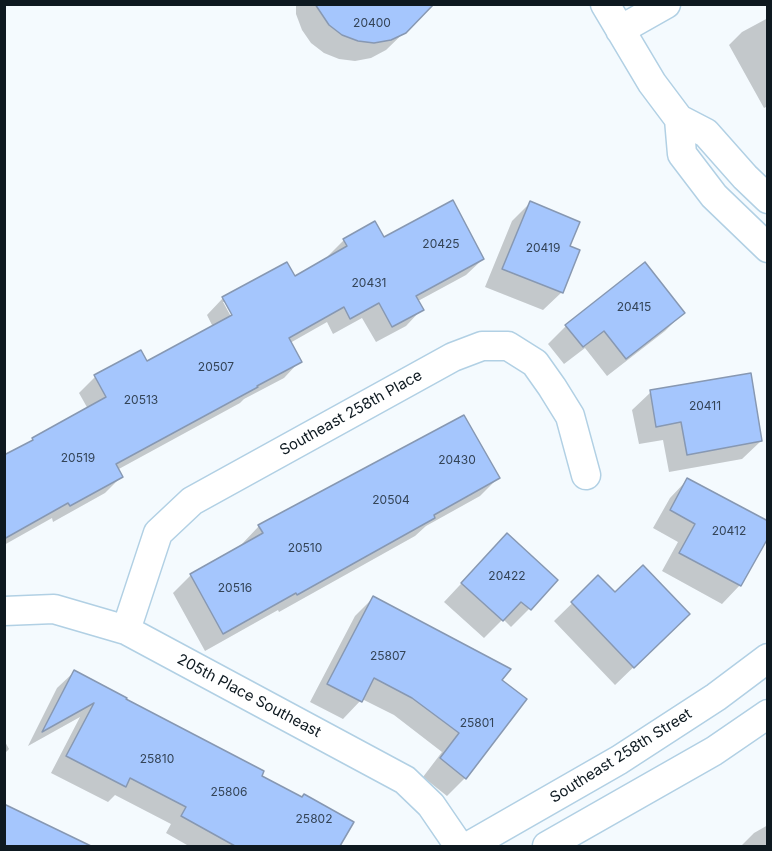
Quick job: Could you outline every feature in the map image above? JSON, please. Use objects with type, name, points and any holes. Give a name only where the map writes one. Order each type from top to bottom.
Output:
[{"type":"street","points":[[605,4],[652,83],[679,119],[706,133],[768,199]]},
{"type":"street","points":[[620,30],[666,4]]},
{"type":"street","points":[[679,119],[682,154],[714,196],[768,248]]},
{"type":"street","name":"Southeast 258th Place","points":[[126,630],[158,533],[192,501],[453,357],[482,346],[508,346],[535,363],[570,416],[586,475]]},
{"type":"street","name":"205th Place Southeast","points":[[4,611],[54,609],[126,630],[405,780],[431,805],[459,846]]},
{"type":"street","name":"Southeast 258th Street","points":[[469,846],[619,760],[716,697],[768,658]]},
{"type":"street","points":[[547,846],[714,751],[768,714]]},
{"type":"building","points":[[315,4],[434,4],[406,33],[391,40],[374,43],[358,41],[342,35],[329,25]]},
{"type":"building","points":[[453,200],[484,259],[416,296],[424,310],[392,327],[379,303],[350,319],[344,307],[289,338],[302,362],[116,464],[123,477],[70,506],[68,503],[4,539],[4,455],[106,397],[94,375],[141,350],[147,361],[232,315],[222,297],[287,262],[295,276],[347,246],[343,239],[375,221],[384,237]]},
{"type":"building","points":[[530,201],[580,222],[570,246],[580,250],[563,293],[502,269]]},
{"type":"building","points":[[645,262],[685,313],[626,359],[604,331],[583,347],[565,325]]},
{"type":"building","points":[[751,373],[762,441],[687,455],[681,422],[656,427],[650,390]]},
{"type":"building","points":[[464,415],[500,478],[434,515],[435,518],[223,634],[190,574],[263,533],[258,525]]},
{"type":"building","points":[[687,478],[768,521],[768,538],[741,586],[679,553],[695,524],[670,510]]},
{"type":"building","points":[[507,533],[558,580],[531,610],[521,602],[503,621],[461,583]]},
{"type":"building","points":[[643,565],[690,614],[634,668],[571,602],[598,575],[615,592]]},
{"type":"building","points":[[373,596],[511,669],[502,680],[527,699],[466,779],[440,758],[459,733],[412,698],[374,678],[362,702],[327,684]]},
{"type":"building","points":[[74,670],[264,771],[262,776],[302,797],[304,794],[354,822],[340,846],[235,846],[181,816],[186,807],[130,778],[126,787],[66,756],[94,703],[42,732]]},
{"type":"building","points":[[4,804],[91,846],[4,846]]}]
